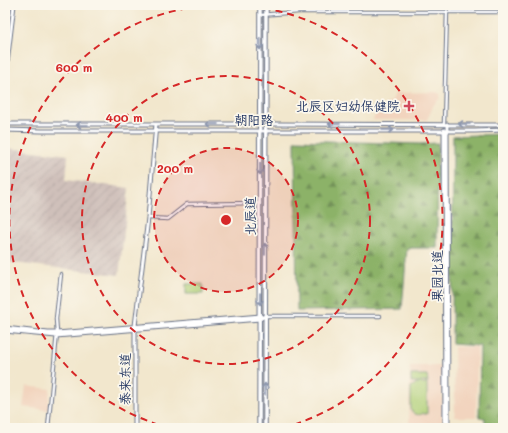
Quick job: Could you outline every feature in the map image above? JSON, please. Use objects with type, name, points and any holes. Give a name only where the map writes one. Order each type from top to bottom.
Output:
[{"type":"main road","points":[[5,80],[14,5]]},
{"type":"main road","name":"北辰道","points":[[259,428],[260,5]]},
{"type":"main road","name":"北辰道","points":[[265,428],[266,5]]},
{"type":"main road","name":"朝阳路","points":[[5,124],[503,125]]},
{"type":"main road","name":"泰来东道","points":[[135,428],[135,328],[148,218],[156,124]]},
{"type":"main road","name":"果园北道","points":[[446,124],[446,428]]},
{"type":"main road","name":"朝阳路","points":[[5,130],[503,130]]},
{"type":"main road","points":[[5,329],[56,334],[260,318],[265,316]]},
{"type":"street","points":[[446,124],[447,11]]},
{"type":"street","points":[[260,14],[313,12],[503,11]]},
{"type":"street","points":[[148,218],[168,219],[187,204],[260,203]]},
{"type":"street","points":[[48,428],[56,320],[62,274]]},
{"type":"street","points":[[265,316],[380,316]]},
{"type":"shaded area","name":"北辰区妇幼保健院","points":[[436,92],[440,94],[440,98],[434,104],[427,120],[373,120],[376,114],[387,103],[392,101],[395,93]]},
{"type":"shaded area","points":[[7,148],[68,155],[66,180],[129,188],[119,275],[5,262],[5,165]]},
{"type":"shaded area","points":[[454,347],[477,347],[476,417],[455,417]]},
{"type":"shaded area","points":[[410,366],[443,366],[442,428],[409,428]]},
{"type":"shaded area","points":[[26,386],[50,389],[48,410],[23,407]]},
{"type":"green space","points":[[503,134],[503,428],[485,428],[485,418],[479,418],[480,346],[452,344],[453,136]]},
{"type":"green space","points":[[295,140],[420,144],[438,143],[437,248],[407,248],[402,309],[297,311]]},
{"type":"green space","points":[[186,284],[203,284],[203,294],[186,294]]},
{"type":"green space","points":[[411,375],[427,375],[428,382],[411,382]]},
{"type":"green space","points":[[417,383],[422,383],[424,385],[427,383],[427,414],[417,414],[411,410],[411,387]]},
{"type":"waterway","points":[[5,40],[9,5]]},
{"type":"place","name":"北辰区妇幼保健院","points":[[409,106]]}]
